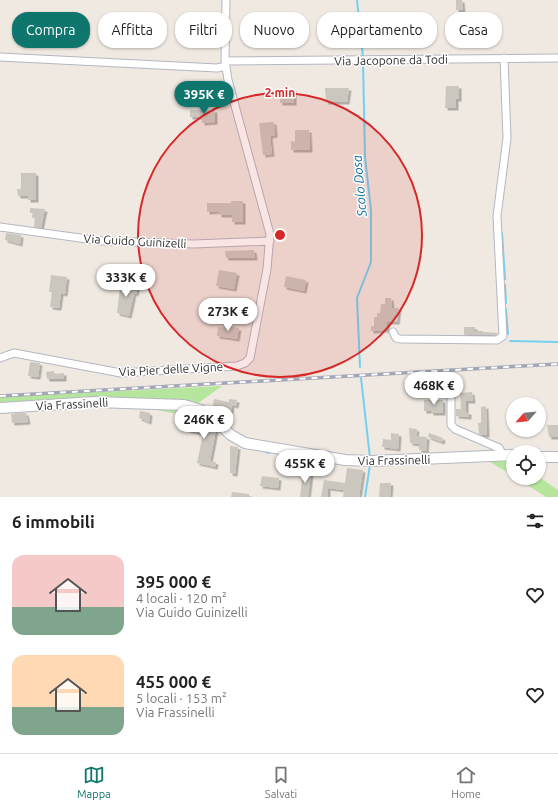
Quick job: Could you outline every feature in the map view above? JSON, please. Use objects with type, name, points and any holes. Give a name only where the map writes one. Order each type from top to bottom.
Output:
[{"type":"street","points":[[226,0],[225,63],[269,228],[270,241]]},
{"type":"street","name":"Via Jacopone da Todi","points":[[0,56],[217,68],[225,63],[558,58]]},
{"type":"street","points":[[394,332],[396,338],[400,339],[497,340],[503,336],[497,216],[507,138],[504,58]]},
{"type":"street","name":"Via Guido Guinizelli","points":[[0,227],[102,241],[194,244],[270,241]]},
{"type":"street","name":"Via Pier delle Vigne","points":[[0,358],[14,353],[121,373],[237,366],[248,360],[251,355],[267,269],[270,241]]},
{"type":"street","points":[[451,378],[451,425],[454,429],[499,448],[506,453]]},
{"type":"street","name":"Via Frassinelli","points":[[0,408],[95,402],[184,406],[202,410],[209,414],[231,435],[245,443],[317,457],[367,461],[506,455]]},
{"type":"street","points":[[546,457],[558,457]]},
{"type":"green space","points":[[222,386],[197,404],[0,404],[0,397]]},
{"type":"green space","points":[[152,405],[191,408],[214,421],[152,409]]},
{"type":"green space","points":[[485,459],[506,460],[506,471]]},
{"type":"green space","points":[[546,482],[558,490],[558,497],[546,497],[528,485],[546,485]]},
{"type":"building","points":[[456,0],[462,0],[463,10],[456,10]]},
{"type":"building","points":[[446,86],[459,86],[459,99],[456,99],[456,108],[445,108]]},
{"type":"building","points":[[325,88],[349,88],[347,102],[326,102]]},
{"type":"building","points":[[280,89],[294,89],[294,103],[280,103]]},
{"type":"building","points":[[190,110],[215,110],[215,122],[202,123],[202,117],[190,117]]},
{"type":"building","points":[[274,122],[275,135],[270,136],[272,154],[263,155],[259,123]]},
{"type":"building","points":[[295,130],[309,130],[310,150],[291,150],[291,141],[295,142]]},
{"type":"building","points":[[21,173],[36,173],[36,200],[28,200],[28,196],[18,196],[17,189],[21,189]]},
{"type":"building","points":[[231,201],[243,201],[243,222],[232,222],[232,215],[219,215],[219,211],[207,212],[207,203],[231,203]]},
{"type":"building","points":[[30,208],[45,209],[41,228],[34,227],[35,218],[32,218],[33,213],[30,213]]},
{"type":"building","points":[[6,233],[21,235],[20,244],[5,240]]},
{"type":"building","points":[[254,250],[255,258],[226,258],[225,251]]},
{"type":"building","points":[[219,270],[237,273],[234,289],[216,286]]},
{"type":"building","points":[[51,275],[67,277],[65,294],[61,293],[59,308],[50,307],[52,292],[49,292]]},
{"type":"building","points":[[286,276],[306,280],[304,291],[284,287]]},
{"type":"building","points":[[124,282],[138,284],[136,294],[134,293],[129,316],[117,313],[120,287],[123,288]]},
{"type":"building","points":[[385,298],[391,298],[392,308],[399,308],[397,322],[387,322],[387,330],[371,331],[371,326],[374,326],[374,317],[377,317],[377,313],[380,313],[381,304],[385,304]]},
{"type":"building","points":[[222,304],[241,307],[240,318],[228,316],[229,312],[221,311]]},
{"type":"building","points":[[227,326],[239,328],[237,339],[217,336],[218,327],[227,328]]},
{"type":"building","points":[[464,327],[475,327],[475,331],[498,333],[496,335],[464,335]]},
{"type":"building","points":[[30,362],[40,363],[38,377],[28,376]]},
{"type":"building","points":[[54,371],[54,374],[64,373],[64,379],[47,379],[46,372]]},
{"type":"building","points":[[472,392],[473,401],[466,401],[466,412],[469,412],[469,417],[456,416],[456,409],[461,409],[460,393]]},
{"type":"building","points":[[214,399],[229,402],[229,399],[237,400],[236,406],[232,405],[231,411],[221,410],[220,414],[212,409]]},
{"type":"building","points":[[424,400],[443,400],[443,413],[431,413],[431,411],[424,411]]},
{"type":"building","points":[[486,406],[487,435],[481,435],[479,434],[478,423],[481,423],[481,407]]},
{"type":"building","points":[[140,411],[150,413],[149,422],[139,418]]},
{"type":"building","points":[[26,413],[28,422],[12,423],[11,414]]},
{"type":"building","points":[[186,417],[209,424],[216,430],[210,461],[216,462],[215,467],[197,463],[203,434],[187,430]]},
{"type":"building","points":[[547,425],[558,425],[558,437],[549,437]]},
{"type":"building","points":[[409,428],[417,429],[416,436],[427,437],[426,451],[419,450],[419,444],[410,443]]},
{"type":"building","points":[[391,433],[399,434],[398,449],[382,447],[383,439],[391,440]]},
{"type":"building","points":[[429,433],[443,438],[442,442],[428,437]]},
{"type":"building","points":[[230,446],[238,447],[235,474],[230,473]]},
{"type":"building","points":[[347,468],[363,470],[359,497],[343,497],[344,490],[328,488],[328,497],[321,497],[324,480],[345,483]]},
{"type":"building","points":[[303,471],[311,473],[308,497],[300,497]]},
{"type":"building","points":[[262,476],[279,478],[278,488],[260,486]]},
{"type":"building","points":[[380,483],[391,483],[390,497],[379,497]]},
{"type":"building","points":[[232,492],[249,494],[249,497],[231,497]]},
{"type":"waterway","name":"Scolo Dosa","points":[[357,0],[363,57]]},
{"type":"waterway","name":"Scolo Dosa","points":[[360,367],[357,298],[371,262],[371,210],[365,157],[363,62]]},
{"type":"waterway","points":[[502,233],[505,279]]},
{"type":"waterway","points":[[505,285],[506,303]]},
{"type":"waterway","points":[[506,309],[508,334]]},
{"type":"waterway","points":[[510,341],[558,342]]},
{"type":"waterway","name":"Scolo Dosa","points":[[361,378],[370,458]]},
{"type":"waterway","points":[[263,451],[269,453]]},
{"type":"waterway","points":[[279,454],[330,462]]},
{"type":"waterway","name":"Scolo Dosa","points":[[365,497],[370,465]]},
{"type":"railway","points":[[0,396],[558,364]]}]
